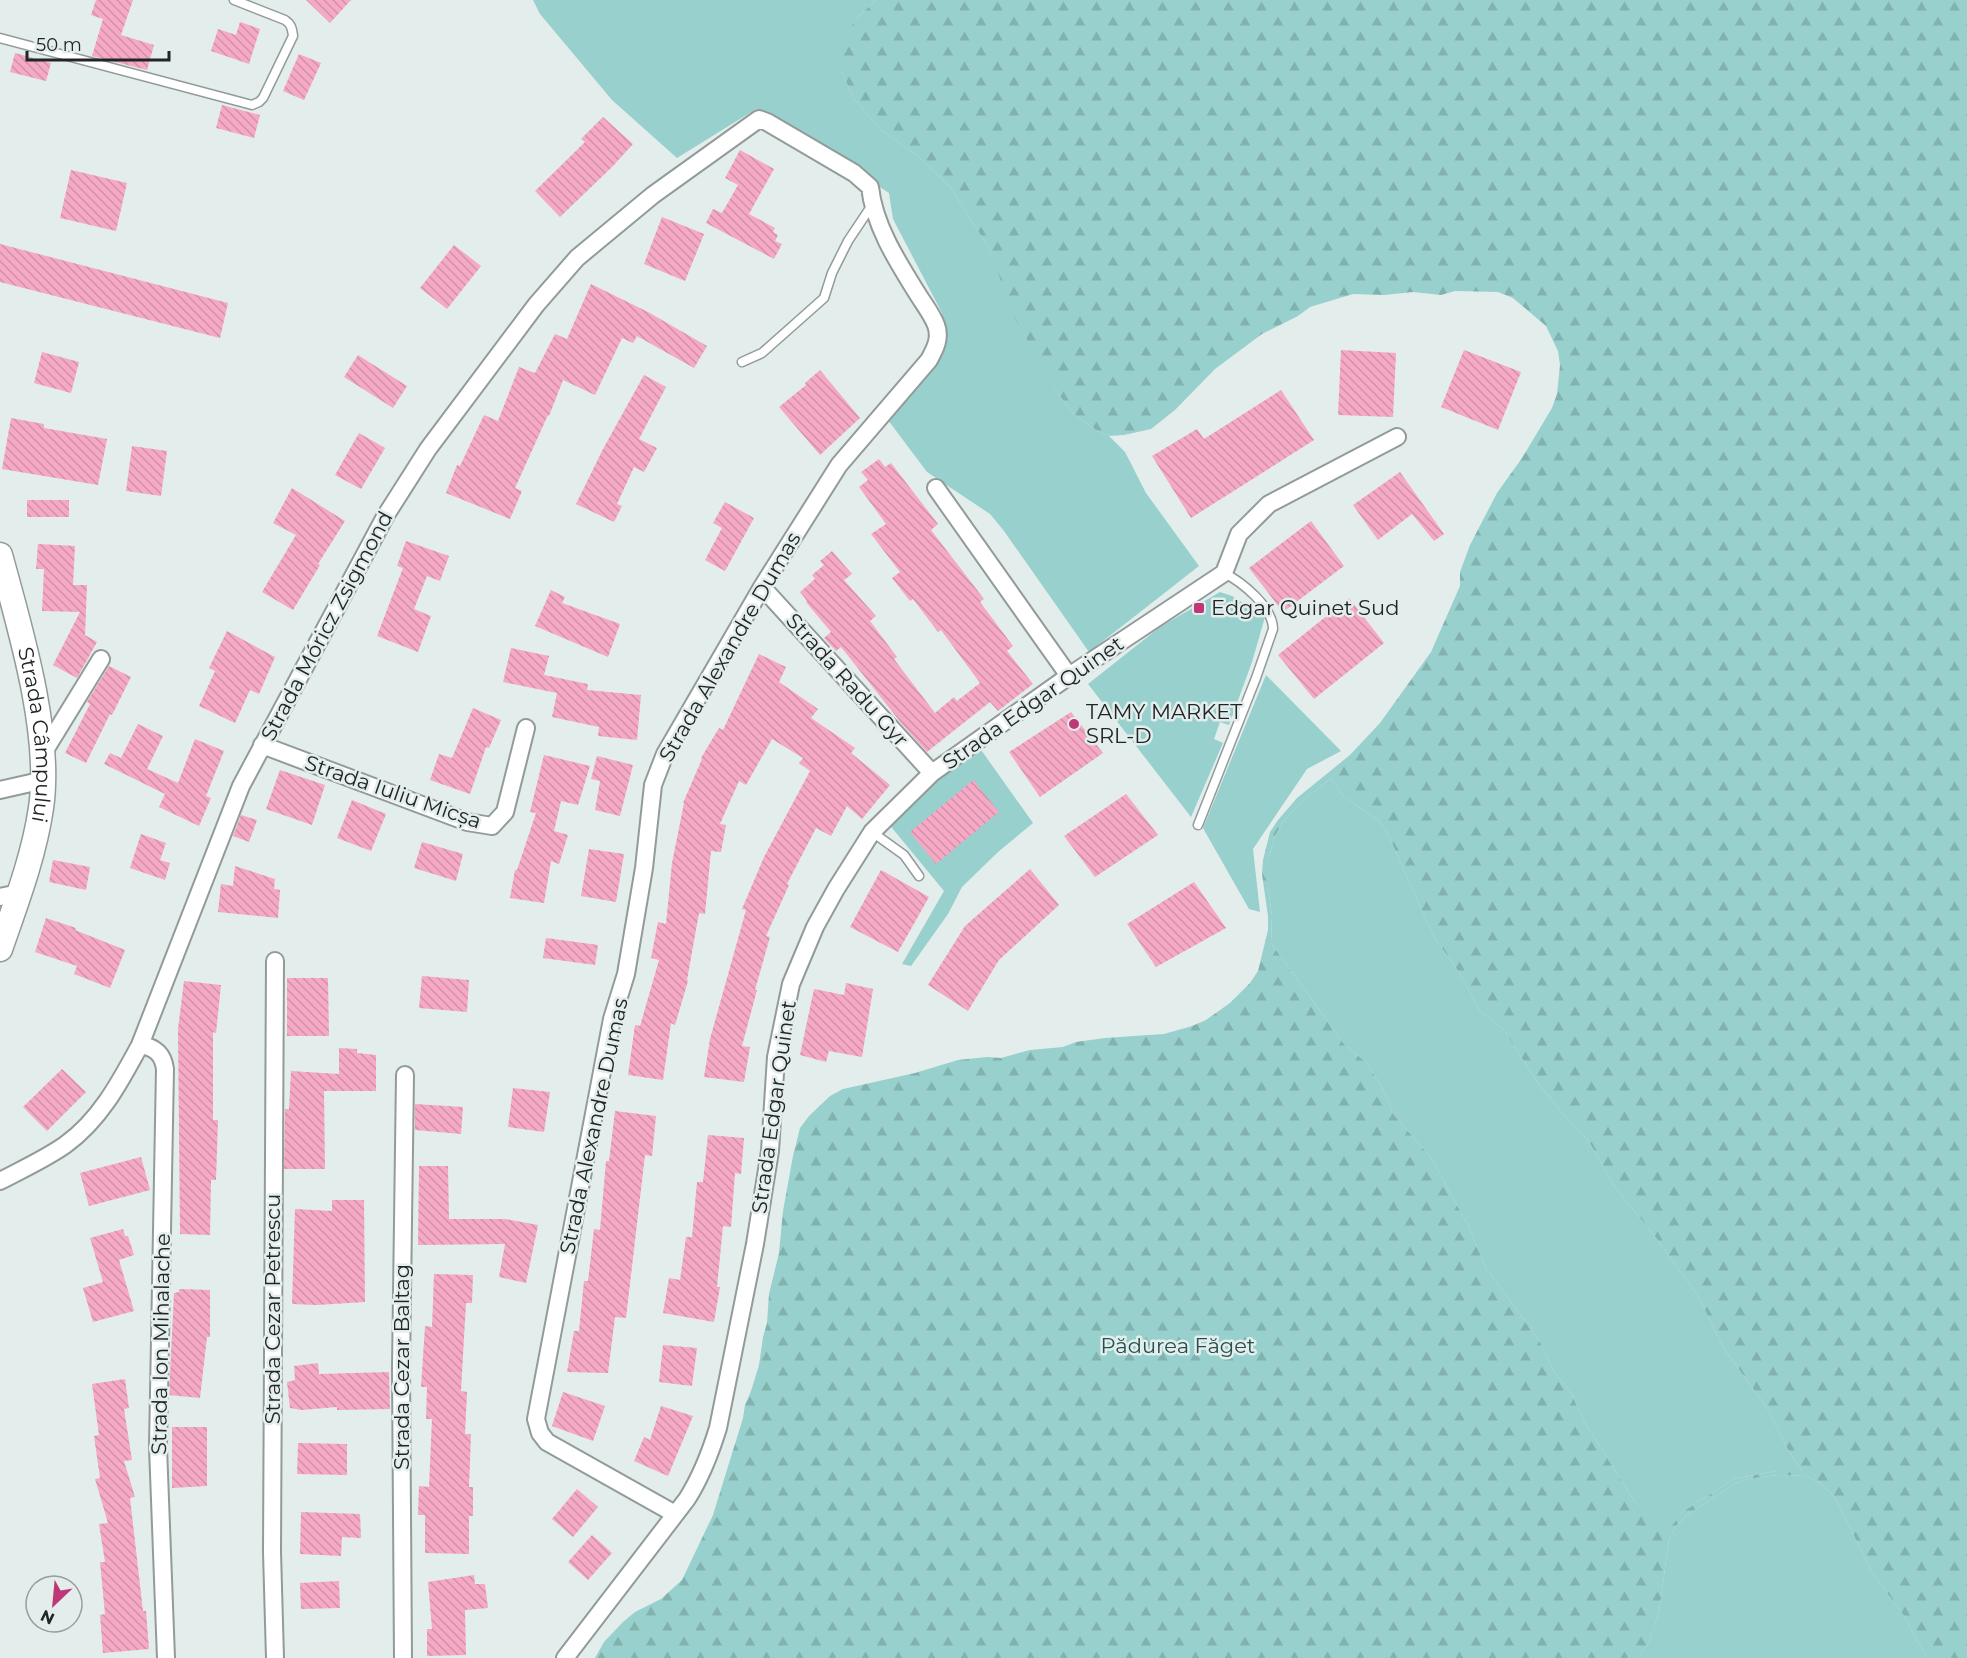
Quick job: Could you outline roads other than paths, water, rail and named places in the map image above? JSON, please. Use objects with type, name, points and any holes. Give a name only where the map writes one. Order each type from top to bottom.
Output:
[{"type":"street","name":"Strada Alexandre Dumas","points":[[675,1514],[548,1442],[540,1433],[536,1419],[612,1018],[626,974],[644,868],[652,785],[665,754],[762,587],[839,465],[929,360],[938,339],[936,324],[892,249],[872,205],[870,187],[844,168],[767,122],[759,119],[747,127]]},
{"type":"street","name":"Strada Móricz Zsigmond","points":[[0,1181],[65,1145],[98,1115],[122,1078],[140,1045],[241,786],[386,516],[428,449],[536,305],[577,258],[653,195],[747,127]]},
{"type":"street","points":[[1224,573],[1239,534],[1263,508],[1397,437]]},
{"type":"street","points":[[936,488],[1069,676]]},
{"type":"street","name":"Strada Câmpului","points":[[0,555],[6,599],[28,669],[39,722],[44,780],[34,844],[10,895],[0,949]]},
{"type":"street","name":"Strada Edgar Quinet","points":[[565,1658],[699,1481],[709,1458],[718,1428],[755,1244],[770,1151],[776,1057],[791,984],[815,927],[836,889],[872,832],[932,773],[1069,676],[1224,573]]},
{"type":"street","name":"Strada Radu Gyr","points":[[762,587],[932,773]]},
{"type":"street","points":[[42,755],[101,659]]},
{"type":"street","name":"Strada Iuliu Micșa","points":[[262,745],[467,822],[492,826],[505,812],[526,728]]},
{"type":"street","points":[[0,790],[44,780]]},
{"type":"street","name":"Strada Cezar Petrescu","points":[[275,961],[272,1540],[275,1658]]},
{"type":"street","name":"Strada Ion Mihalache","points":[[140,1045],[155,1050],[164,1058],[165,1069],[158,1447],[166,1658]]},
{"type":"street","name":"Strada Cezar Baltag","points":[[403,1658],[401,1369],[405,1075]]},
{"type":"lane","points":[[0,38],[252,105],[263,98],[293,36],[290,24],[285,20],[234,0]]},
{"type":"lane","points":[[259,9],[265,0]]},
{"type":"lane","points":[[742,362],[762,353],[824,298],[832,273],[848,241],[872,205]]},
{"type":"lane","points":[[1198,825],[1273,629],[1270,615],[1245,585],[1224,573]]},
{"type":"lane","points":[[872,832],[904,855],[920,876]]},
{"type":"place","name":"Edgar Quinet Sud","points":[[1199,608]]},
{"type":"place","name":"TAMY MARKET SRL-D","points":[[1074,724]]},
{"type":"park label","name":"Pădurea Făget","points":[[1178,1346]]}]
